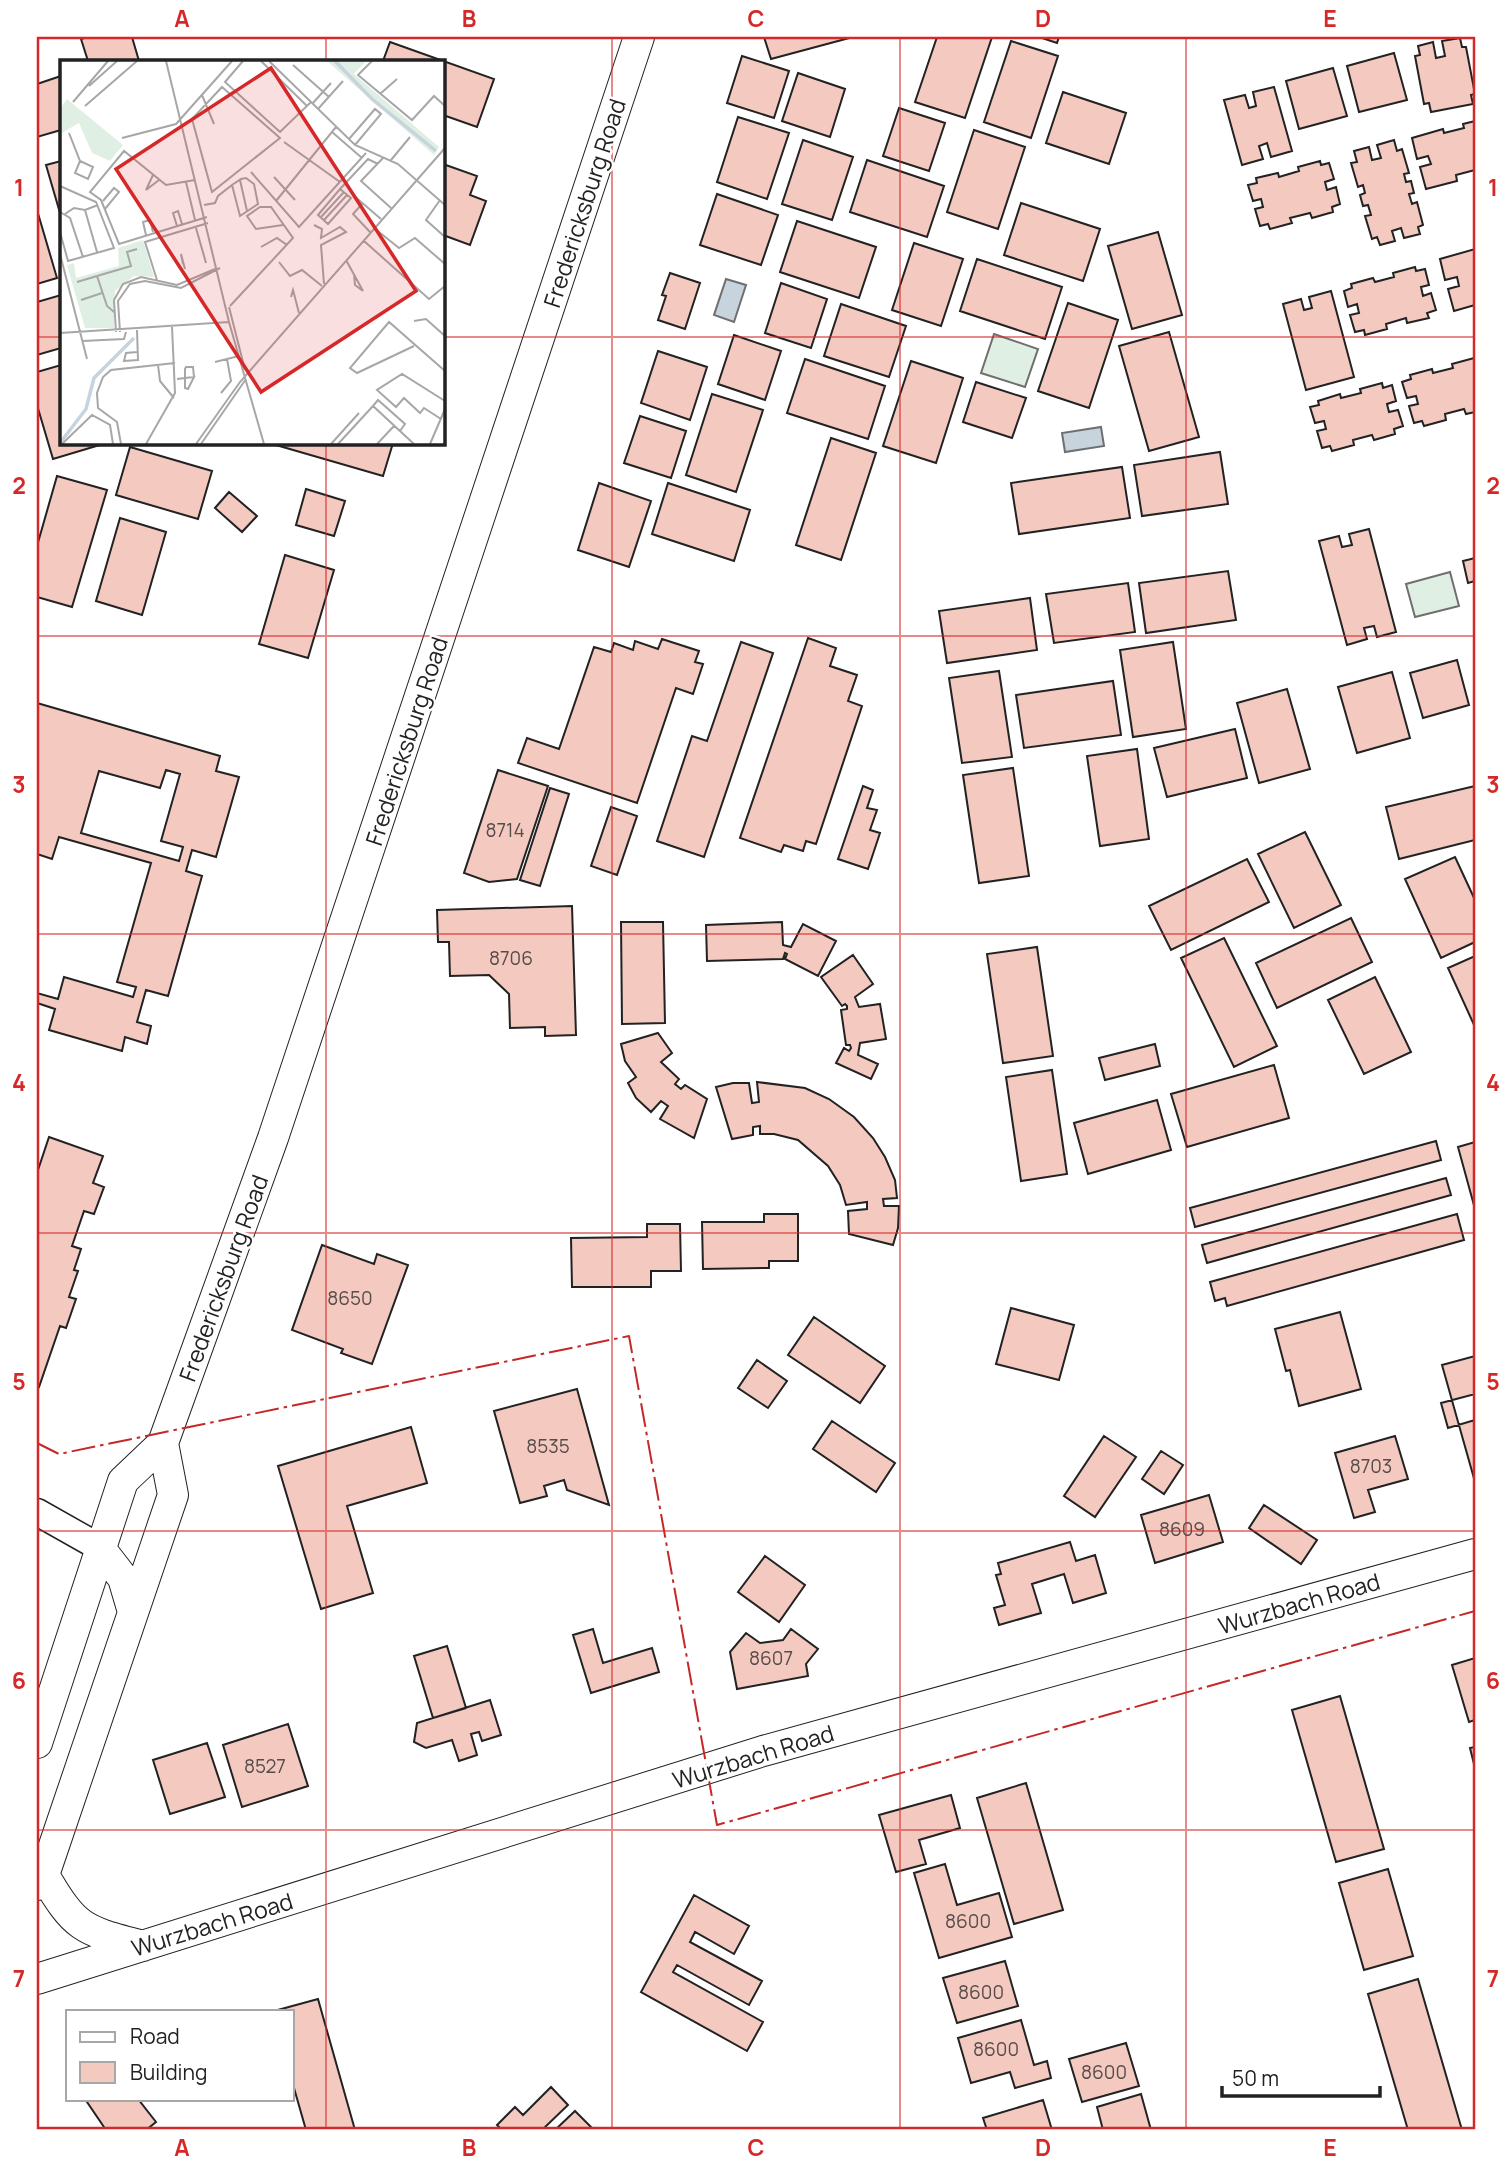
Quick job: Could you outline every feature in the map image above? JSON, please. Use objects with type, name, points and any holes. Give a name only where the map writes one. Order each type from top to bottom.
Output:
[{"type":"main road","name":"Fredericksburg Road","points":[[37,1742],[123,1481],[163,1443],[273,1138],[639,37]]},
{"type":"main road","points":[[143,1946],[91,1932],[75,1920],[41,1880],[173,1495],[163,1443]]},
{"type":"main road","points":[[100,1547],[123,1578],[133,1612]]},
{"type":"main road","name":"Wurzbach Road","points":[[37,1979],[763,1751],[1475,1554]]},
{"type":"street","points":[[37,1512],[100,1547]]},
{"type":"green space","points":[[994,334],[1038,349],[1025,387],[981,373]]},
{"type":"green space","points":[[1450,572],[1459,606],[1415,617],[1406,584]]},
{"type":"shaded area","points":[[726,279],[746,285],[734,322],[714,315]]},
{"type":"shaded area","points":[[1101,427],[1104,446],[1065,452],[1062,433]]},
{"type":"building","points":[[132,37],[139,60],[88,60],[81,39]]},
{"type":"building","points":[[764,37],[853,37],[771,59]]},
{"type":"building","points":[[937,37],[992,37],[965,118],[915,102]]},
{"type":"building","points":[[1039,37],[1059,37],[1057,43]]},
{"type":"building","points":[[1460,38],[1462,47],[1466,47],[1475,94],[1471,95],[1473,104],[1431,112],[1429,103],[1424,104],[1415,56],[1420,55],[1418,46],[1433,42],[1436,58],[1445,56],[1442,41]]},
{"type":"building","points":[[1011,41],[1058,56],[1031,138],[984,122]]},
{"type":"building","points":[[390,42],[441,60],[383,60]]},
{"type":"building","points":[[1394,53],[1407,100],[1359,112],[1347,66]]},
{"type":"building","points":[[742,56],[789,71],[774,118],[727,103]]},
{"type":"building","points":[[444,61],[494,79],[477,127],[444,115]]},
{"type":"building","points":[[1333,68],[1347,116],[1299,129],[1286,81]]},
{"type":"building","points":[[798,73],[845,89],[830,137],[782,121]]},
{"type":"building","points":[[60,76],[60,130],[37,137],[37,84]]},
{"type":"building","points":[[1274,87],[1292,151],[1271,157],[1267,143],[1259,146],[1263,159],[1242,165],[1224,100],[1245,95],[1249,108],[1256,106],[1253,92]]},
{"type":"building","points":[[1063,92],[1126,113],[1109,164],[1046,143]]},
{"type":"building","points":[[899,108],[945,123],[929,171],[883,156]]},
{"type":"building","points":[[738,117],[789,133],[767,199],[717,182]]},
{"type":"building","points":[[1475,121],[1475,170],[1456,175],[1457,181],[1426,189],[1420,167],[1431,164],[1428,156],[1417,159],[1412,138],[1443,129],[1444,133],[1464,128],[1463,124]]},
{"type":"building","points":[[974,130],[1025,147],[998,229],[947,212]]},
{"type":"building","points":[[803,140],[853,157],[832,220],[782,204]]},
{"type":"building","points":[[1394,140],[1397,151],[1402,149],[1409,173],[1404,174],[1406,182],[1411,181],[1414,193],[1409,194],[1412,204],[1417,202],[1423,225],[1418,227],[1420,234],[1404,238],[1401,228],[1392,231],[1395,241],[1380,245],[1377,237],[1372,239],[1365,216],[1371,215],[1368,205],[1363,206],[1360,195],[1365,193],[1363,185],[1358,187],[1351,163],[1357,162],[1354,151],[1369,147],[1372,160],[1381,158],[1377,145]]},
{"type":"building","points":[[867,160],[944,186],[927,237],[850,212]]},
{"type":"building","points":[[60,161],[60,213],[46,165]]},
{"type":"building","points":[[1320,161],[1321,165],[1329,163],[1334,179],[1325,182],[1327,190],[1336,187],[1340,204],[1332,207],[1333,212],[1312,218],[1310,213],[1290,218],[1292,223],[1270,229],[1268,224],[1260,226],[1255,209],[1263,207],[1261,199],[1253,201],[1248,185],[1257,183],[1256,178],[1278,173],[1279,177],[1299,171],[1298,167]]},
{"type":"building","points":[[444,164],[477,176],[470,195],[486,201],[470,245],[444,235]]},
{"type":"building","points":[[717,194],[778,215],[761,265],[700,245]]},
{"type":"building","points":[[1021,203],[1100,229],[1083,281],[1004,255]]},
{"type":"building","points":[[37,210],[57,278],[37,284]]},
{"type":"building","points":[[797,221],[876,247],[859,298],[780,272]]},
{"type":"building","points":[[1158,232],[1182,315],[1132,329],[1108,246]]},
{"type":"building","points":[[914,243],[963,259],[941,326],[892,310]]},
{"type":"building","points":[[1475,249],[1475,305],[1454,311],[1448,289],[1459,286],[1457,277],[1445,280],[1440,259]]},
{"type":"building","points":[[977,259],[1062,287],[1045,339],[960,311]]},
{"type":"building","points":[[1415,267],[1416,271],[1425,269],[1429,285],[1421,287],[1423,296],[1431,293],[1436,310],[1427,313],[1429,318],[1407,323],[1406,318],[1386,324],[1387,329],[1365,335],[1364,330],[1355,332],[1350,315],[1359,313],[1357,304],[1348,307],[1344,291],[1352,288],[1351,284],[1373,278],[1375,282],[1394,277],[1393,273]]},
{"type":"building","points":[[670,273],[700,283],[685,329],[658,320],[666,296],[662,295]]},
{"type":"building","points":[[781,283],[827,299],[811,348],[765,333]]},
{"type":"building","points":[[1331,291],[1354,377],[1306,390],[1283,304],[1301,299],[1304,310],[1312,308],[1309,297]]},
{"type":"building","points":[[60,295],[60,348],[37,355],[37,302]]},
{"type":"building","points":[[1068,303],[1118,320],[1089,408],[1038,391]]},
{"type":"building","points":[[841,304],[906,326],[889,377],[824,356]]},
{"type":"building","points":[[1169,332],[1199,437],[1149,451],[1119,346]]},
{"type":"building","points":[[734,335],[781,351],[765,400],[718,384]]},
{"type":"building","points":[[658,351],[707,367],[690,420],[641,403]]},
{"type":"building","points":[[1474,358],[1475,412],[1466,414],[1464,409],[1445,414],[1446,420],[1424,426],[1422,421],[1414,423],[1409,406],[1418,404],[1416,396],[1407,398],[1402,382],[1411,379],[1410,375],[1432,369],[1433,373],[1453,368],[1452,364]]},
{"type":"building","points":[[805,359],[885,386],[868,439],[787,413]]},
{"type":"building","points":[[911,361],[963,378],[936,463],[883,446]]},
{"type":"building","points":[[60,365],[60,444],[103,444],[53,459],[37,405],[37,372]]},
{"type":"building","points":[[976,382],[1026,398],[1012,438],[963,422]]},
{"type":"building","points":[[1382,383],[1383,388],[1392,385],[1396,401],[1387,404],[1389,412],[1398,410],[1403,426],[1394,429],[1395,434],[1374,440],[1372,435],[1353,440],[1354,445],[1332,451],[1330,446],[1322,448],[1317,431],[1326,429],[1324,421],[1315,423],[1310,407],[1319,405],[1318,401],[1340,394],[1341,398],[1361,393],[1360,389]]},
{"type":"building","points":[[712,394],[763,410],[736,492],[686,475]]},
{"type":"building","points":[[640,416],[686,431],[671,478],[624,463]]},
{"type":"building","points":[[831,438],[876,453],[841,560],[796,545]]},
{"type":"building","points":[[272,444],[393,444],[383,476]]},
{"type":"building","points":[[130,447],[212,471],[198,519],[116,495]]},
{"type":"building","points":[[1220,452],[1228,504],[1142,516],[1134,465]]},
{"type":"building","points":[[1122,467],[1130,518],[1019,534],[1011,483]]},
{"type":"building","points":[[57,476],[107,490],[72,607],[37,597],[37,546]]},
{"type":"building","points":[[599,483],[651,501],[629,567],[578,550]]},
{"type":"building","points":[[668,483],[750,510],[734,561],[652,534]]},
{"type":"building","points":[[306,489],[345,501],[334,536],[296,525]]},
{"type":"building","points":[[229,492],[257,516],[242,532],[215,508]]},
{"type":"building","points":[[120,518],[166,532],[142,615],[96,601]]},
{"type":"building","points":[[1369,529],[1396,632],[1377,637],[1374,626],[1364,628],[1367,639],[1347,645],[1319,541],[1339,536],[1342,547],[1352,545],[1349,534]]},
{"type":"building","points":[[285,555],[334,570],[308,658],[259,644]]},
{"type":"building","points":[[1475,558],[1475,581],[1468,583],[1463,561]]},
{"type":"building","points":[[1228,571],[1236,620],[1146,633],[1139,583]]},
{"type":"building","points":[[1128,583],[1135,632],[1054,643],[1046,594]]},
{"type":"building","points":[[1030,598],[1037,650],[947,663],[939,611]]},
{"type":"building","points":[[808,638],[836,648],[830,666],[857,675],[848,701],[862,706],[816,844],[806,841],[803,851],[784,845],[781,852],[740,838]]},
{"type":"building","points":[[662,639],[699,651],[695,662],[703,664],[693,694],[676,688],[637,803],[518,763],[527,738],[559,749],[594,647],[611,652],[614,643],[633,650],[635,641],[658,649]]},
{"type":"building","points":[[741,642],[773,653],[704,857],[657,841],[692,736],[707,741]]},
{"type":"building","points":[[1173,642],[1186,729],[1133,737],[1120,650]]},
{"type":"building","points":[[1457,660],[1469,705],[1423,718],[1410,673]]},
{"type":"building","points":[[999,671],[1012,757],[962,763],[949,678]]},
{"type":"building","points":[[1392,672],[1410,738],[1357,753],[1338,687]]},
{"type":"building","points":[[1113,681],[1121,735],[1024,748],[1016,695]]},
{"type":"building","points":[[1287,689],[1310,769],[1259,783],[1237,703]]},
{"type":"building","points":[[37,703],[220,756],[216,771],[239,777],[216,857],[192,850],[186,871],[202,876],[168,996],[146,990],[137,1022],[151,1026],[147,1044],[125,1037],[122,1051],[49,1030],[55,1009],[37,1003],[37,993],[58,999],[64,977],[133,997],[136,987],[117,982],[151,863],[59,837],[52,859],[37,854]],"holes":[[[166,770],[180,774],[161,841],[183,847],[179,861],[81,833],[99,771],[160,788]]]},
{"type":"building","points":[[1235,729],[1247,778],[1167,797],[1154,748]]},
{"type":"building","points":[[1137,749],[1149,839],[1100,846],[1087,756]]},
{"type":"building","points":[[1013,768],[1029,876],[979,883],[963,775]]},
{"type":"building","points":[[498,770],[548,786],[517,879],[489,882],[464,873]]},
{"type":"building","points":[[863,786],[873,790],[867,808],[877,810],[870,830],[880,833],[868,869],[838,859]]},
{"type":"building","points":[[1475,786],[1475,840],[1399,859],[1386,807]]},
{"type":"building","points":[[550,788],[569,794],[540,886],[520,880]]},
{"type":"building","points":[[611,807],[637,816],[617,875],[591,866]]},
{"type":"building","points":[[1305,832],[1341,905],[1294,928],[1258,854]]},
{"type":"building","points":[[1455,857],[1475,900],[1475,942],[1441,958],[1405,879]]},
{"type":"building","points":[[1247,859],[1269,902],[1171,950],[1149,906]]},
{"type":"building","points":[[572,906],[576,1035],[545,1036],[545,1027],[510,1028],[509,994],[489,975],[450,976],[449,942],[438,942],[437,910]]},
{"type":"building","points":[[1351,918],[1372,962],[1277,1008],[1256,963]]},
{"type":"building","points":[[621,922],[663,922],[665,1023],[622,1024]]},
{"type":"building","points":[[782,922],[783,945],[791,947],[803,924],[836,941],[818,976],[785,959],[785,953],[783,959],[707,961],[706,925]]},
{"type":"building","points":[[1224,938],[1277,1046],[1234,1067],[1181,958]]},
{"type":"building","points":[[1037,947],[1053,1056],[1003,1063],[987,954]]},
{"type":"building","points":[[853,955],[873,984],[855,997],[859,1007],[880,1004],[886,1039],[860,1043],[858,1055],[878,1064],[871,1079],[836,1063],[844,1048],[849,1051],[851,1048],[846,1045],[841,1010],[847,1009],[847,1006],[842,1006],[821,977]]},
{"type":"building","points":[[1475,956],[1475,1027],[1448,968]]},
{"type":"building","points":[[1375,977],[1411,1052],[1364,1074],[1328,1000]]},
{"type":"building","points":[[658,1033],[672,1053],[661,1062],[679,1079],[675,1084],[681,1089],[685,1085],[707,1099],[694,1138],[660,1119],[668,1106],[661,1101],[651,1112],[636,1098],[628,1083],[636,1077],[625,1061],[621,1044]]},
{"type":"building","points":[[1155,1044],[1160,1066],[1105,1080],[1099,1058]]},
{"type":"building","points":[[1274,1065],[1289,1118],[1187,1147],[1171,1094]]},
{"type":"building","points":[[1052,1070],[1067,1174],[1021,1181],[1006,1077]]},
{"type":"building","points":[[757,1082],[805,1088],[829,1099],[854,1117],[873,1138],[895,1180],[897,1198],[883,1199],[884,1206],[899,1206],[898,1228],[893,1245],[849,1234],[848,1211],[867,1209],[867,1202],[846,1205],[840,1185],[828,1166],[798,1140],[774,1134],[760,1134],[760,1126],[753,1127],[753,1135],[732,1139],[716,1087],[749,1083],[752,1103],[759,1102]]},
{"type":"building","points":[[1157,1100],[1171,1150],[1088,1174],[1074,1123]]},
{"type":"building","points":[[49,1137],[103,1156],[93,1183],[104,1187],[94,1214],[84,1211],[72,1246],[81,1249],[74,1270],[78,1271],[69,1297],[76,1299],[66,1328],[60,1326],[39,1387],[37,1173]]},
{"type":"building","points":[[1436,1141],[1441,1160],[1195,1227],[1190,1208]]},
{"type":"building","points":[[1475,1142],[1475,1209],[1458,1147]]},
{"type":"building","points":[[1446,1178],[1451,1195],[1207,1263],[1202,1245]]},
{"type":"building","points":[[764,1214],[798,1214],[798,1261],[769,1261],[769,1268],[703,1269],[702,1222],[764,1222]]},
{"type":"building","points":[[1457,1214],[1464,1240],[1227,1306],[1225,1298],[1215,1301],[1210,1282]]},
{"type":"building","points":[[647,1224],[680,1224],[681,1271],[651,1271],[651,1287],[572,1287],[571,1238],[647,1237]]},
{"type":"building","points":[[322,1245],[374,1264],[377,1254],[408,1265],[372,1364],[341,1353],[343,1349],[292,1330]]},
{"type":"building","points":[[1011,1308],[1074,1325],[1059,1380],[996,1364]]},
{"type":"building","points":[[1340,1312],[1361,1389],[1299,1406],[1290,1370],[1286,1371],[1275,1329]]},
{"type":"building","points":[[814,1317],[885,1366],[860,1403],[788,1355]]},
{"type":"building","points":[[1475,1356],[1475,1482],[1442,1365]]},
{"type":"building","points":[[757,1360],[787,1381],[768,1408],[738,1388]]},
{"type":"building","points":[[577,1389],[609,1505],[567,1490],[564,1480],[544,1486],[547,1496],[520,1503],[494,1411]]},
{"type":"building","points":[[1475,1394],[1475,1420],[1448,1428],[1441,1403]]},
{"type":"building","points":[[832,1421],[895,1463],[876,1492],[813,1449]]},
{"type":"building","points":[[411,1427],[427,1483],[347,1506],[373,1593],[321,1609],[278,1466]]},
{"type":"building","points":[[1104,1436],[1136,1457],[1095,1517],[1064,1496]]},
{"type":"building","points":[[1395,1436],[1408,1479],[1368,1490],[1375,1512],[1354,1518],[1335,1453]]},
{"type":"building","points":[[1161,1451],[1183,1465],[1164,1494],[1142,1479]]},
{"type":"building","points":[[1209,1495],[1223,1542],[1155,1563],[1141,1515]]},
{"type":"building","points":[[1264,1505],[1317,1540],[1301,1564],[1249,1528]]},
{"type":"building","points":[[1070,1542],[1076,1561],[1095,1555],[1106,1593],[1073,1603],[1064,1574],[1032,1584],[1041,1613],[999,1625],[994,1608],[1005,1605],[996,1575],[1001,1574],[998,1563]]},
{"type":"building","points":[[765,1556],[805,1585],[779,1622],[738,1592]]},
{"type":"building","points":[[593,1629],[603,1663],[652,1648],[659,1672],[591,1693],[573,1635]]},
{"type":"building","points":[[791,1629],[818,1649],[806,1664],[808,1676],[737,1689],[730,1652],[746,1633],[760,1643],[783,1640]]},
{"type":"building","points":[[447,1646],[466,1708],[433,1718],[414,1656]]},
{"type":"building","points":[[1475,1658],[1475,1720],[1469,1722],[1452,1665]]},
{"type":"building","points":[[1340,1696],[1384,1849],[1336,1862],[1292,1710]]},
{"type":"building","points":[[490,1700],[501,1735],[482,1741],[479,1732],[471,1734],[477,1755],[459,1761],[452,1740],[426,1748],[414,1742],[417,1723]]},
{"type":"building","points":[[288,1724],[308,1786],[242,1807],[223,1745]]},
{"type":"building","points":[[207,1743],[225,1797],[170,1814],[153,1760]]},
{"type":"building","points":[[1475,1747],[1475,1768],[1470,1748]]},
{"type":"building","points":[[1026,1783],[1063,1910],[1014,1924],[977,1798]]},
{"type":"building","points":[[951,1795],[960,1828],[919,1840],[926,1864],[896,1872],[879,1815]]},
{"type":"building","points":[[945,1864],[957,1905],[999,1893],[1012,1937],[939,1958],[914,1873]]},
{"type":"building","points":[[1388,1869],[1413,1956],[1364,1970],[1339,1883]]},
{"type":"building","points":[[694,1895],[749,1926],[734,1954],[695,1932],[690,1942],[762,1981],[749,2005],[677,1965],[673,1972],[763,2022],[747,2051],[641,1992]]},
{"type":"building","points":[[1005,1961],[1018,2006],[957,2023],[943,1978]]},
{"type":"building","points":[[1418,1979],[1462,2130],[1408,2130],[1368,1994]]},
{"type":"building","points":[[318,1999],[355,2130],[306,2130],[294,2088],[294,2010],[278,2010]]},
{"type":"building","points":[[1021,2020],[1034,2065],[1047,2061],[1051,2078],[1015,2088],[1010,2072],[971,2083],[958,2038]]},
{"type":"building","points":[[1126,2043],[1139,2086],[1082,2102],[1069,2059]]},
{"type":"building","points":[[551,2087],[568,2105],[542,2130],[502,2130],[497,2125],[515,2107],[523,2115]]},
{"type":"building","points":[[1141,2094],[1151,2130],[1103,2130],[1097,2107]]},
{"type":"building","points":[[86,2100],[139,2100],[156,2122],[146,2130],[106,2130]]},
{"type":"building","points":[[1043,2100],[1052,2130],[987,2130],[983,2118]]},
{"type":"building","points":[[575,2111],[591,2127],[588,2130],[555,2130]]},
{"type":"power","points":[[37,1443],[59,1454],[629,1336],[717,1825],[1475,1611]]}]
